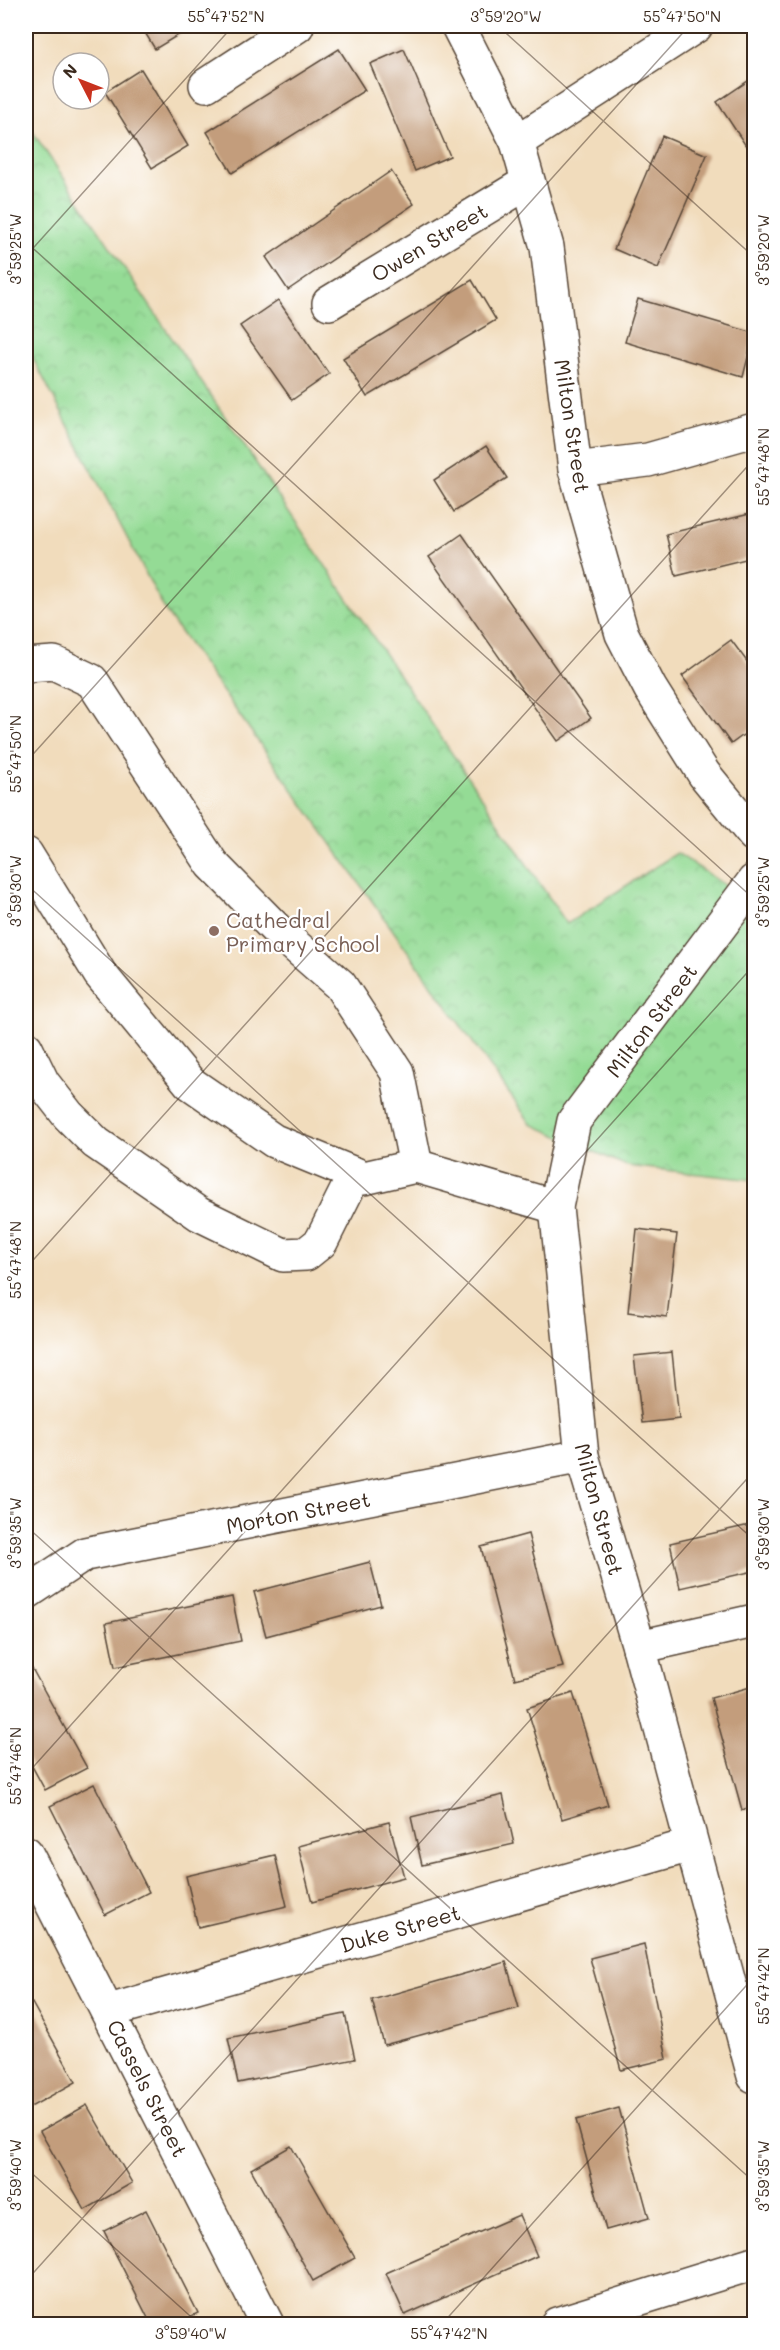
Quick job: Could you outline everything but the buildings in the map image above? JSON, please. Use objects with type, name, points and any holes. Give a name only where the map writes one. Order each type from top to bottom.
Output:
[{"type":"street","points":[[206,85],[297,26]]},
{"type":"street","name":"Milton Street","points":[[458,26],[517,142],[548,247],[575,469],[622,633],[650,688],[705,774],[754,835]]},
{"type":"street","points":[[517,142],[696,26]]},
{"type":"street","name":"Owen Street","points":[[329,303],[528,182]]},
{"type":"street","points":[[575,469],[648,460],[754,430]]},
{"type":"street","points":[[26,665],[54,663],[92,681],[212,864],[276,929],[340,985],[397,1072],[416,1166]]},
{"type":"street","points":[[26,854],[99,974],[190,1083],[274,1141],[364,1178],[416,1166],[556,1207]]},
{"type":"street","name":"Milton Street","points":[[754,881],[574,1121],[556,1207],[582,1456],[639,1647],[754,2076]]},
{"type":"street","points":[[26,1048],[43,1083],[96,1143],[199,1214],[283,1255],[306,1254],[321,1242],[355,1174]]},
{"type":"street","name":"Morton Street","points":[[26,1593],[85,1554],[582,1456]]},
{"type":"street","points":[[639,1647],[754,1620]]},
{"type":"street","name":"Duke Street","points":[[109,2011],[691,1845]]},
{"type":"street","name":"Cassels Street","points":[[26,1853],[109,2011],[267,2325]]},
{"type":"street","points":[[557,2325],[754,2263]]},
{"type":"green space","points":[[26,122],[567,924],[677,853],[754,905],[754,1180],[627,1166],[531,1124],[166,612],[26,345]]},
{"type":"place","name":"Cathedral Primary School","points":[[214,931]]}]
